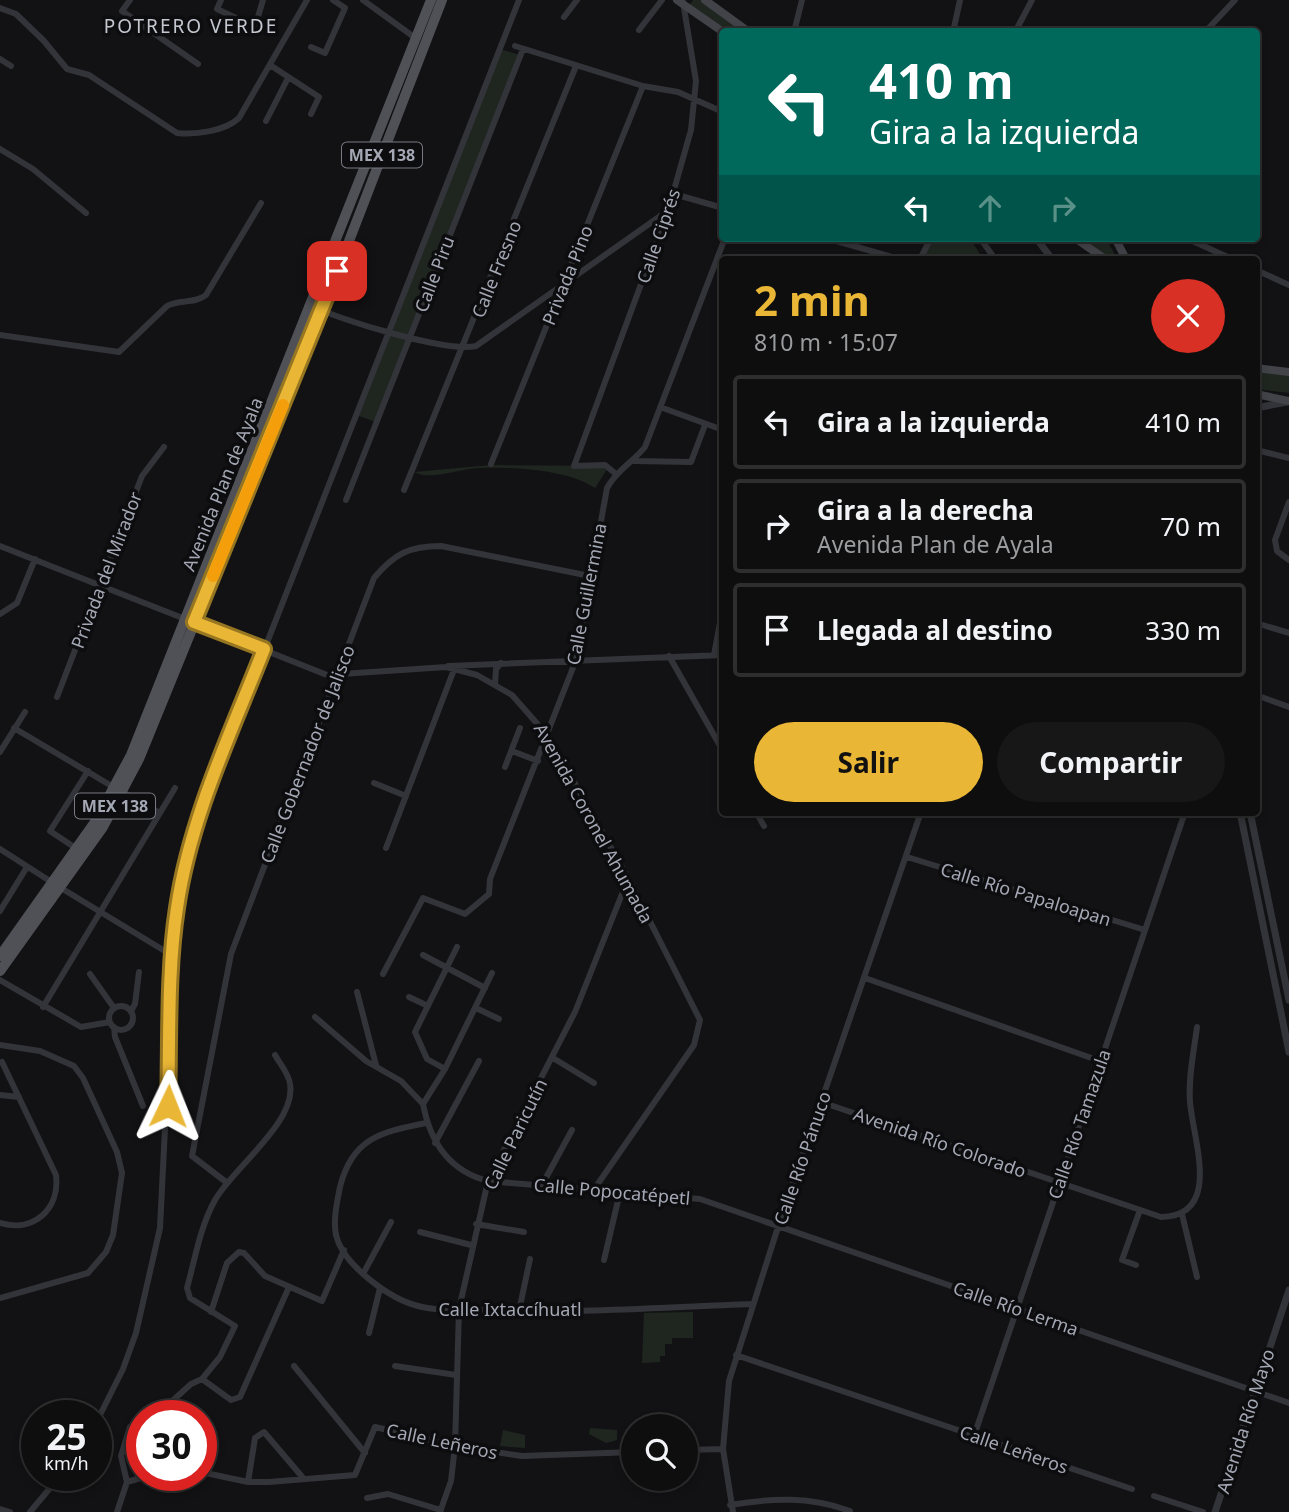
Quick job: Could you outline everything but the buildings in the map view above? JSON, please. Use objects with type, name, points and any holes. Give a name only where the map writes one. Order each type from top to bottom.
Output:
[{"type":"main road","name":"Avenida Plan de Ayala","points":[[190,620],[414,37],[431,0]]},
{"type":"main road","name":"Avenida Plan de Ayala","points":[[0,971],[119,790],[322,311],[442,0]]},
{"type":"main road","points":[[705,0],[744,28]]},
{"type":"main road","points":[[681,1],[719,29]]},
{"type":"main road","points":[[1081,242],[1101,256]]},
{"type":"main road","points":[[1260,368],[1289,372]]},
{"type":"main road","points":[[1260,395],[1289,401]]},
{"type":"main road","name":"Avenida Plan de Ayala","points":[[0,957],[57,886],[77,849],[119,790]]},
{"type":"street","points":[[130,0],[122,11],[198,64]]},
{"type":"street","points":[[221,0],[217,9],[255,27],[263,0]]},
{"type":"street","points":[[0,8],[16,14],[44,41],[67,69],[89,75],[177,133],[191,134],[232,124],[239,118],[307,0]]},
{"type":"street","points":[[312,47],[325,53],[337,31],[345,8],[333,0]]},
{"type":"street","points":[[363,0],[414,37]]},
{"type":"street","points":[[108,1400],[123,1369],[136,1333],[160,1228],[176,908],[197,821],[519,0]]},
{"type":"street","points":[[564,17],[577,0]]},
{"type":"street","points":[[639,30],[662,0]]},
{"type":"street","points":[[795,28],[802,0]]},
{"type":"street","points":[[954,28],[960,0]]},
{"type":"street","points":[[1016,28],[1032,0]]},
{"type":"street","points":[[1209,28],[1236,0]]},
{"type":"street","name":"Calle Ciprés","points":[[616,474],[605,465],[574,466],[674,194],[696,99],[693,57],[681,1]]},
{"type":"street","points":[[515,46],[643,86],[678,92],[719,110]]},
{"type":"street","name":"Calle Piru","points":[[346,499],[523,49]]},
{"type":"street","points":[[0,59],[10,66]]},
{"type":"street","points":[[270,65],[319,97],[311,114]]},
{"type":"street","name":"Calle Fresno","points":[[404,490],[464,349],[576,66]]},
{"type":"street","points":[[266,121],[288,78]]},
{"type":"street","name":"Privada Pino","points":[[491,464],[643,86]]},
{"type":"street","points":[[0,149],[33,169],[86,214]]},
{"type":"street","points":[[674,194],[719,207]]},
{"type":"street","points":[[0,335],[119,352],[167,306],[174,302],[200,300],[206,295],[261,203]]},
{"type":"street","points":[[312,305],[322,311],[389,331],[464,349],[476,346],[668,211]]},
{"type":"street","points":[[616,474],[634,461],[645,447],[723,242]]},
{"type":"street","points":[[840,242],[889,256]]},
{"type":"street","points":[[1039,242],[1050,256]]},
{"type":"street","points":[[1195,242],[1225,256]]},
{"type":"street","points":[[1260,272],[1289,285]]},
{"type":"street","points":[[1260,407],[1289,401]]},
{"type":"street","points":[[660,407],[719,429]]},
{"type":"street","points":[[634,461],[691,462],[705,425]]},
{"type":"street","name":"Privada del Mirador","points":[[57,697],[142,476],[164,447]]},
{"type":"street","points":[[1260,451],[1289,458]]},
{"type":"street","name":"Calle Guillermina","points":[[383,974],[396,956],[423,898],[465,914],[489,894],[490,879],[576,660],[607,488],[616,474]]},
{"type":"street","points":[[1289,502],[1275,540],[1277,551],[1289,560]]},
{"type":"street","name":"Avenida Coronel Ahumada","points":[[0,546],[327,676],[455,667],[495,684],[526,708],[548,736],[628,878],[701,1020],[694,1045],[595,1188]]},
{"type":"street","name":"Calle Gobernador de Jalisco","points":[[226,1182],[192,1156],[231,954],[374,578],[388,560],[402,551],[420,546],[441,546],[590,576]]},
{"type":"street","points":[[0,614],[18,603],[35,559]]},
{"type":"street","points":[[1260,624],[1289,633]]},
{"type":"street","points":[[714,655],[719,628]]},
{"type":"street","points":[[386,848],[455,667],[719,655]]},
{"type":"street","points":[[669,656],[719,744]]},
{"type":"street","points":[[495,684],[494,677],[501,663]]},
{"type":"street","points":[[1260,696],[1288,706],[1289,698]]},
{"type":"street","points":[[0,752],[25,712]]},
{"type":"street","points":[[14,728],[160,813]]},
{"type":"street","points":[[505,767],[520,728]]},
{"type":"street","points":[[512,751],[538,761]]},
{"type":"street","points":[[77,849],[50,831],[88,771]]},
{"type":"street","points":[[374,783],[406,796]]},
{"type":"street","points":[[43,1007],[175,788]]},
{"type":"street","points":[[759,816],[764,826]]},
{"type":"street","name":"Calle Río Pánuco","points":[[732,1509],[723,1449],[726,1405],[736,1355],[920,816]]},
{"type":"street","name":"Calle Río Tamazula","points":[[974,1436],[1184,816]]},
{"type":"street","points":[[1241,816],[1286,1018],[1289,1052]]},
{"type":"street","points":[[1251,816],[1289,1000]]},
{"type":"street","points":[[0,849],[173,956]]},
{"type":"street","name":"Calle Río Papaloapan","points":[[907,857],[1145,930]]},
{"type":"street","points":[[0,911],[27,867]]},
{"type":"street","name":"Calle Paricutín","points":[[441,1511],[451,1481],[455,1446],[458,1309],[488,1181],[575,1012],[628,878]]},
{"type":"street","points":[[0,937],[10,943]]},
{"type":"street","points":[[445,1069],[427,1059],[415,1032],[457,947]]},
{"type":"street","points":[[423,955],[485,988]]},
{"type":"street","points":[[0,980],[81,1027],[112,1025],[127,1028],[132,1020],[131,1011],[135,1004],[139,972]]},
{"type":"street","points":[[315,1017],[366,1061],[401,1081],[423,1104],[445,1069],[492,973]]},
{"type":"street","points":[[90,974],[114,1008],[112,1025],[115,1037],[143,1106]]},
{"type":"street","points":[[865,978],[1100,1061]]},
{"type":"street","points":[[357,992],[376,1065]]},
{"type":"street","points":[[409,997],[428,1006]]},
{"type":"street","points":[[114,1008],[123,1006],[131,1011]]},
{"type":"street","points":[[476,1008],[499,1019]]},
{"type":"street","points":[[1197,1027],[1190,1100],[1202,1184],[1196,1200],[1182,1214],[1198,1277]]},
{"type":"street","points":[[0,1045],[40,1051],[74,1066],[83,1078],[117,1152],[122,1173],[113,1235],[106,1252],[88,1273],[0,1297]]},
{"type":"street","points":[[173,1400],[191,1384],[202,1380],[220,1357],[235,1326],[190,1298],[187,1288],[203,1228],[226,1182],[266,1140],[289,1098],[290,1081],[275,1055]]},
{"type":"street","points":[[553,1058],[594,1083]]},
{"type":"street","points":[[435,1143],[479,1061]]},
{"type":"street","points":[[0,1223],[24,1226],[37,1221],[47,1213],[58,1188],[56,1175],[1,1063]]},
{"type":"street","points":[[0,1095],[19,1097]]},
{"type":"street","name":"Avenida Río Colorado","points":[[821,1102],[1161,1217],[1182,1214]]},
{"type":"street","name":"Calle Popocatépetl","points":[[423,1104],[426,1123],[435,1143],[461,1170],[488,1181],[700,1199],[778,1227]]},
{"type":"street","name":"Calle Ixtaccíhuatl","points":[[426,1123],[379,1135],[362,1144],[351,1157],[343,1174],[336,1217],[336,1236],[363,1274],[380,1288],[415,1305],[433,1309],[519,1311],[753,1304]]},
{"type":"street","points":[[542,1185],[572,1130]]},
{"type":"street","points":[[604,1260],[620,1192]]},
{"type":"street","points":[[1136,1265],[1122,1260],[1140,1210]]},
{"type":"street","points":[[363,1274],[391,1222]]},
{"type":"street","points":[[476,1224],[524,1232]]},
{"type":"street","name":"Calle Río Lerma","points":[[778,1227],[1289,1403]]},
{"type":"street","points":[[420,1232],[471,1245]]},
{"type":"street","points":[[211,1312],[227,1263],[239,1252],[244,1253],[265,1276],[322,1301],[344,1250]]},
{"type":"street","points":[[519,1311],[530,1259]]},
{"type":"street","points":[[202,1380],[231,1400],[240,1397],[289,1287]]},
{"type":"street","points":[[369,1333],[380,1288]]},
{"type":"street","name":"Avenida Río Mayo","points":[[1215,1512],[1289,1290]]},
{"type":"street","name":"Calle Leñeros","points":[[736,1355],[1132,1489]]},
{"type":"street","points":[[293,1366],[365,1453]]},
{"type":"street","points":[[396,1366],[456,1375]]},
{"type":"street","name":"Calle Leñeros","points":[[217,1475],[248,1482],[355,1475],[375,1427],[455,1446],[522,1456],[621,1452]]},
{"type":"street","points":[[248,1482],[255,1438],[264,1432],[304,1479]]},
{"type":"street","points":[[126,1440],[121,1456],[126,1478]]},
{"type":"street","points":[[698,1450],[723,1449]]},
{"type":"street","points":[[117,1512],[126,1485]]},
{"type":"street","points":[[30,1512],[48,1491]]},
{"type":"street","points":[[366,1498],[388,1494],[441,1511]]},
{"type":"street","points":[[1154,1496],[1203,1512]]},
{"type":"street","points":[[732,1509],[764,1500],[808,1499],[850,1511]]},
{"type":"street","points":[[0,1509],[10,1512]]},
{"type":"shaded area","points":[[693,0],[705,0],[746,28],[719,29],[688,7]]},
{"type":"shaded area","points":[[500,49],[520,55],[376,422],[356,415]]},
{"type":"shaded area","points":[[930,242],[972,242],[981,256],[923,256]]},
{"type":"shaded area","points":[[1087,242],[1108,242],[1115,256],[1106,256]]},
{"type":"shaded area","points":[[1260,371],[1289,375],[1289,393],[1260,389]]},
{"type":"shaded area","points":[[492,465],[605,466],[606,471],[595,488],[554,473],[522,469],[477,468],[428,475],[414,472]]},
{"type":"shaded area","points":[[693,1312],[693,1338],[672,1338],[672,1344],[665,1344],[665,1356],[660,1356],[660,1362],[642,1363],[644,1313]]},
{"type":"shaded area","points":[[590,1428],[617,1430],[617,1440],[606,1443],[589,1434]]},
{"type":"shaded area","points":[[503,1430],[525,1435],[525,1448],[500,1446]]},
{"type":"slow traffic","points":[[213,576],[283,405]]},
{"type":"district","name":"POTRERO VERDE","points":[[191,26]]},
{"type":"route","points":[[168,1106],[176,908],[197,821],[264,649],[194,622],[337,271]]}]
